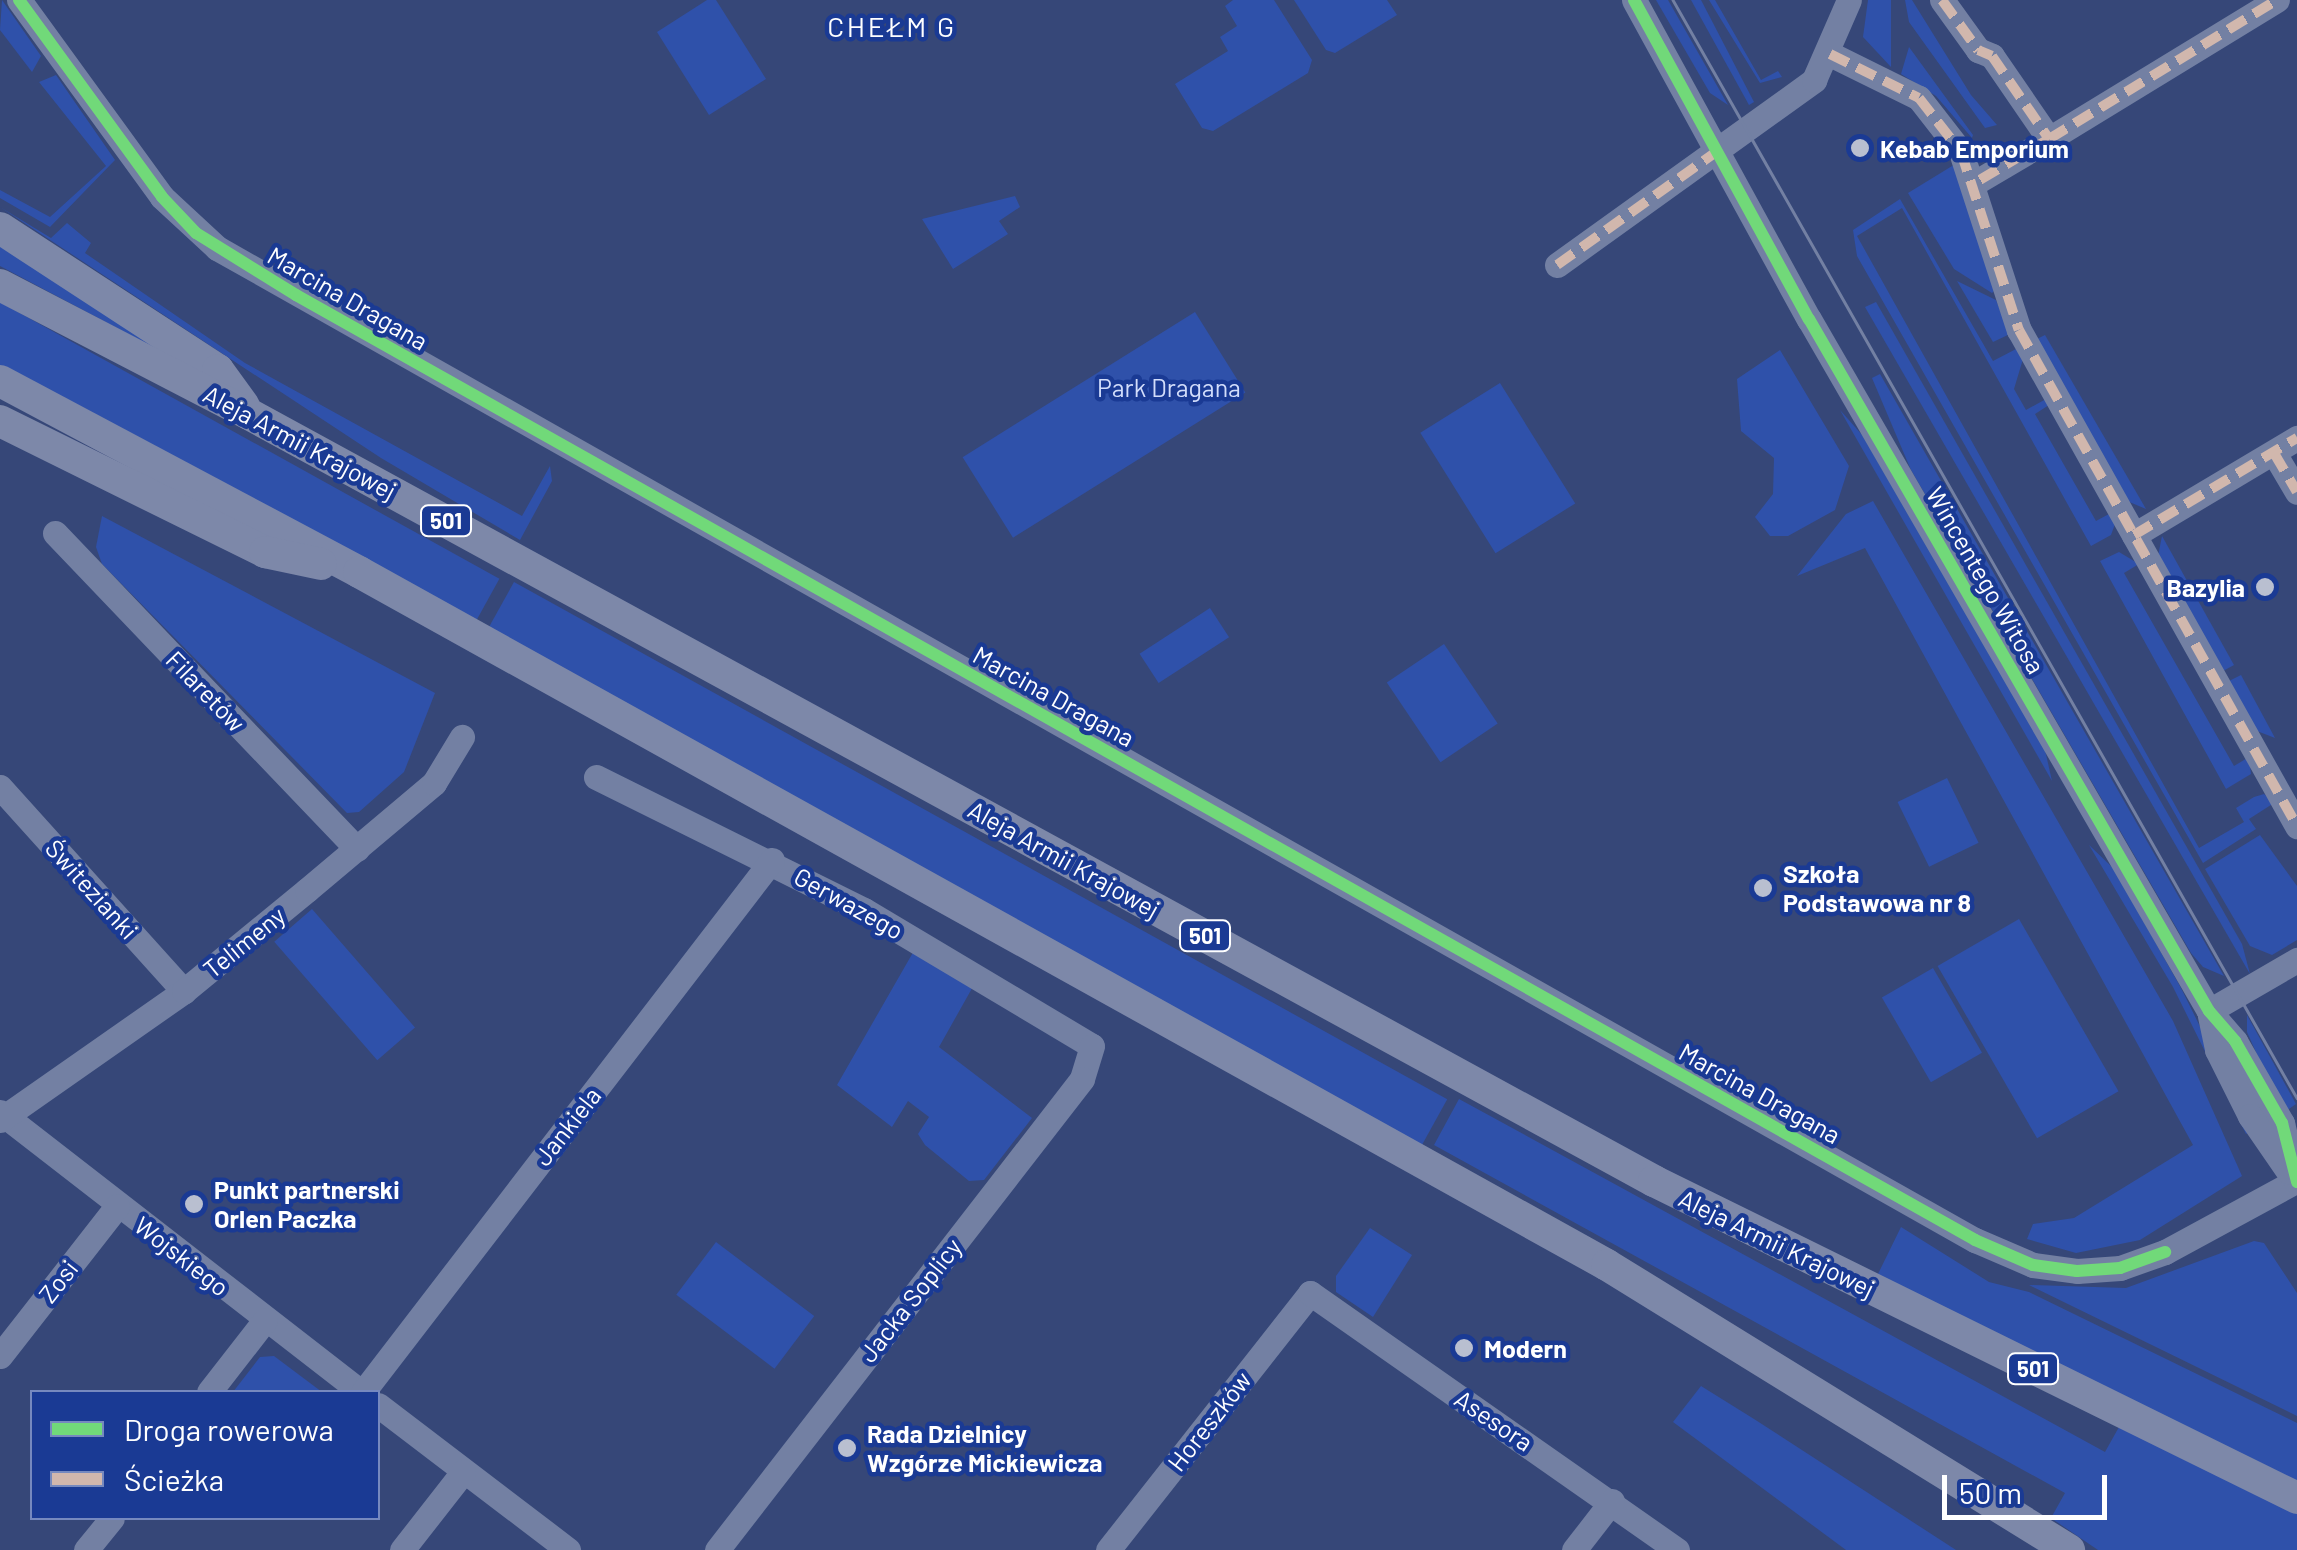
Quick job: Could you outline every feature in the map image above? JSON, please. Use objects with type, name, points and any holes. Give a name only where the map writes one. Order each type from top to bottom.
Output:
[{"type":"main road","points":[[0,228],[218,370],[249,414]]},
{"type":"main road","name":"Aleja Armii Krajowej","points":[[0,285],[249,414],[1654,1181],[2297,1498]]},
{"type":"main road","points":[[0,381],[359,572],[1607,1265],[2069,1550]]},
{"type":"main road","points":[[0,422],[265,552],[359,572]]},
{"type":"street","name":"Marcina Dragana","points":[[19,0],[162,197],[217,248],[1976,1240],[2033,1264],[2076,1271],[2120,1268],[2165,1252],[2297,1181]]},
{"type":"street","name":"Wincentego Witosa","points":[[1634,0],[1809,319],[2209,1011],[2235,1041],[2282,1124],[2297,1181]]},
{"type":"street","points":[[1556,265],[1814,80],[1830,54],[1849,0]]},
{"type":"street","points":[[1942,0],[1978,50],[1992,56],[2050,140]]},
{"type":"street","points":[[1972,184],[2276,0]]},
{"type":"street","points":[[1830,54],[1918,98],[1951,137],[1972,184],[2010,309],[2297,826]]},
{"type":"street","points":[[2134,534],[2297,438]]},
{"type":"street","points":[[2274,453],[2297,492]]},
{"type":"street","name":"Filaretów","points":[[55,534],[357,848]]},
{"type":"street","name":"Telimeny","points":[[2,1116],[184,991],[434,783],[462,737]]},
{"type":"street","name":"Gerwazego","points":[[596,777],[772,860],[1092,1046]]},
{"type":"street","name":"Świtezianki","points":[[0,787],[184,991]]},
{"type":"street","name":"Jankiela","points":[[364,1390],[772,860]]},
{"type":"street","points":[[2209,1011],[2297,960]]},
{"type":"street","name":"Jacka Soplicy","points":[[718,1550],[1082,1079],[1092,1046]]},
{"type":"street","name":"Wojskiego","points":[[2,1116],[359,1390]]},
{"type":"street","name":"Zosi","points":[[0,1356],[117,1206]]},
{"type":"street","name":"Asesora","points":[[1310,1293],[1677,1550]]},
{"type":"street","name":"Horeszków","points":[[1108,1550],[1310,1293]]},
{"type":"street","points":[[211,1390],[265,1320]]},
{"type":"street","points":[[380,1408],[568,1550]]},
{"type":"street","points":[[402,1550],[463,1472]]},
{"type":"street","points":[[1574,1550],[1612,1501]]},
{"type":"street","points":[[86,1550],[110,1520]]},
{"type":"green space","points":[[2,0],[41,56],[32,72],[0,30]]},
{"type":"green space","points":[[707,0],[716,0],[766,79],[709,115],[657,32]]},
{"type":"green space","points":[[1233,0],[1274,0],[1312,60],[1308,73],[1213,131],[1202,128],[1175,84],[1228,51],[1220,37],[1237,26],[1225,6]]},
{"type":"green space","points":[[1294,0],[1387,0],[1397,15],[1335,53],[1326,50]]},
{"type":"green space","points":[[1656,0],[1668,0],[1728,105],[1710,93]]},
{"type":"green space","points":[[1691,0],[1701,0],[1754,102],[1749,105]]},
{"type":"green space","points":[[1709,0],[1715,0],[1761,80],[1778,71],[1782,77],[1760,83]]},
{"type":"green space","points":[[1868,0],[1891,0],[1891,67],[1863,37]]},
{"type":"green space","points":[[1905,0],[1912,0],[1971,95],[1997,125],[1985,128],[1909,22]]},
{"type":"green space","points":[[1909,47],[1972,138],[1936,96],[1901,74]]},
{"type":"green space","points":[[56,75],[115,160],[50,227],[0,198],[0,190],[50,217],[106,166],[39,82]]},
{"type":"green space","points":[[1957,163],[1992,293],[1954,269],[1908,193]]},
{"type":"green space","points":[[1015,196],[1020,207],[999,221],[1008,234],[953,269],[922,219]]},
{"type":"green space","points":[[1900,199],[1993,361],[2016,349],[2023,359],[2014,389],[2026,410],[2046,399],[2049,405],[2035,414],[2096,521],[2109,514],[2115,524],[2111,535],[2091,546],[1902,208],[1857,236],[2199,848],[2244,822],[2236,808],[2254,797],[2264,794],[2274,803],[2249,819],[2256,829],[2203,863],[1857,256],[1853,230]]},
{"type":"green space","points":[[0,207],[51,238],[67,223],[91,243],[85,253],[245,363],[522,516],[550,466],[552,481],[520,540],[381,458]]},
{"type":"green space","points":[[0,244],[183,363],[0,266]]},
{"type":"green space","points":[[1957,281],[1996,300],[2010,334],[1993,342]]},
{"type":"green space","points":[[0,302],[499,579],[470,632],[0,372]]},
{"type":"green space","points":[[1876,302],[2242,944],[2250,974],[1865,307]]},
{"type":"green space","name":"Park Dragana","points":[[1195,312],[1245,393],[1013,538],[963,457]]},
{"type":"green space","points":[[2045,335],[2146,509],[2127,501],[2037,339]]},
{"type":"green space","points":[[1780,350],[1849,466],[1835,510],[1788,536],[1770,536],[1755,517],[1773,494],[1774,458],[1741,431],[1737,379]]},
{"type":"green space","points":[[1880,374],[2224,976],[2203,967],[2191,953],[1911,470],[1872,378]]},
{"type":"green space","points":[[1500,383],[1575,503],[1496,553],[1420,433]]},
{"type":"green space","points":[[1840,410],[1863,436],[2045,750],[2052,781]]},
{"type":"green space","points":[[1873,501],[2173,1021],[2242,1176],[2140,1240],[2076,1253],[2027,1239],[2033,1224],[2074,1218],[2193,1145],[1865,548],[1797,576],[1846,514]]},
{"type":"green space","points":[[102,516],[435,693],[404,772],[359,812],[347,813],[102,564],[96,547]]},
{"type":"green space","points":[[2162,536],[2234,665],[2223,671],[2158,556]]},
{"type":"green space","points":[[2119,552],[2139,564],[2124,573],[2234,766],[2249,757],[2251,774],[2226,789],[2100,561]]},
{"type":"green space","points":[[514,582],[1447,1099],[1422,1146],[488,628]]},
{"type":"green space","points":[[1210,608],[1229,637],[1159,683],[1140,654]]},
{"type":"green space","points":[[1444,644],[1498,724],[1440,762],[1387,683]]},
{"type":"green space","points":[[2241,675],[2275,738],[2257,731],[2229,681]]},
{"type":"green space","points":[[1947,778],[1979,843],[1929,867],[1898,802]]},
{"type":"green space","points":[[2260,835],[2297,886],[2297,940],[2272,955],[2250,946],[2205,869]]},
{"type":"green space","points":[[2089,845],[2114,869],[2181,988],[2251,1130],[2246,1134],[2173,987]]},
{"type":"green space","points":[[312,909],[415,1027],[377,1060],[274,942]]},
{"type":"green space","points":[[2019,919],[2118,1091],[2037,1138],[1938,966]]},
{"type":"green space","points":[[915,949],[975,983],[939,1047],[1032,1118],[984,1180],[969,1181],[925,1145],[918,1134],[929,1117],[908,1101],[892,1127],[837,1085]]},
{"type":"green space","points":[[1933,968],[1982,1053],[1931,1082],[1882,998]]},
{"type":"green space","points":[[2247,1015],[2296,1104],[2283,1113],[2247,1032]]},
{"type":"green space","points":[[1459,1099],[2105,1452],[2119,1427],[2297,1513],[2297,1550],[2098,1550],[2051,1518],[2065,1493],[1434,1145]]},
{"type":"green space","points":[[1901,1227],[1989,1282],[2029,1292],[2297,1423],[2297,1482],[1877,1276]]},
{"type":"green space","points":[[1370,1228],[1412,1255],[1373,1317],[1336,1292],[1336,1276]]},
{"type":"green space","points":[[2254,1241],[2264,1243],[2297,1293],[2297,1416],[2029,1285],[2126,1288]]},
{"type":"green space","points":[[716,1242],[814,1316],[775,1369],[676,1295]]},
{"type":"green space","points":[[274,1356],[319,1390],[235,1390],[260,1357]]},
{"type":"green space","points":[[1701,1386],[1956,1550],[1846,1550],[1673,1422]]},
{"type":"tram line","points":[[1673,0],[2297,1098]]},
{"type":"marked path","points":[[1942,0],[1978,50],[1992,56],[2049,139],[1973,184]]},
{"type":"marked path","points":[[2049,139],[2277,0]]},
{"type":"marked path","points":[[1830,54],[1919,98],[1961,152],[2019,330],[2297,826]]},
{"type":"marked path","points":[[1557,265],[1719,150]]},
{"type":"marked path","points":[[2134,535],[2297,438]]},
{"type":"marked path","points":[[2274,453],[2297,492]]},
{"type":"cycle path","points":[[19,0],[162,197],[196,233],[296,295],[1975,1240],[2033,1265],[2077,1271],[2120,1268],[2165,1252]]},
{"type":"cycle path","points":[[1634,0],[1809,319],[2209,1011],[2235,1041],[2282,1123],[2297,1182]]},
{"type":"place","name":"Kebab Emporium","points":[[1860,148]]},
{"type":"place","name":"Bazylia","points":[[2265,587]]},
{"type":"place","name":"Szkoła Podstawowa nr 8","points":[[1763,888]]},
{"type":"place","name":"Punkt partnerski Orlen Paczka","points":[[194,1204]]},
{"type":"place","name":"Modern","points":[[1464,1348]]},
{"type":"place","name":"Rada Dzielnicy Wzgórze Mickiewicza","points":[[847,1448]]},
{"type":"district","name":"CHEŁM G","points":[[892,26]]}]
